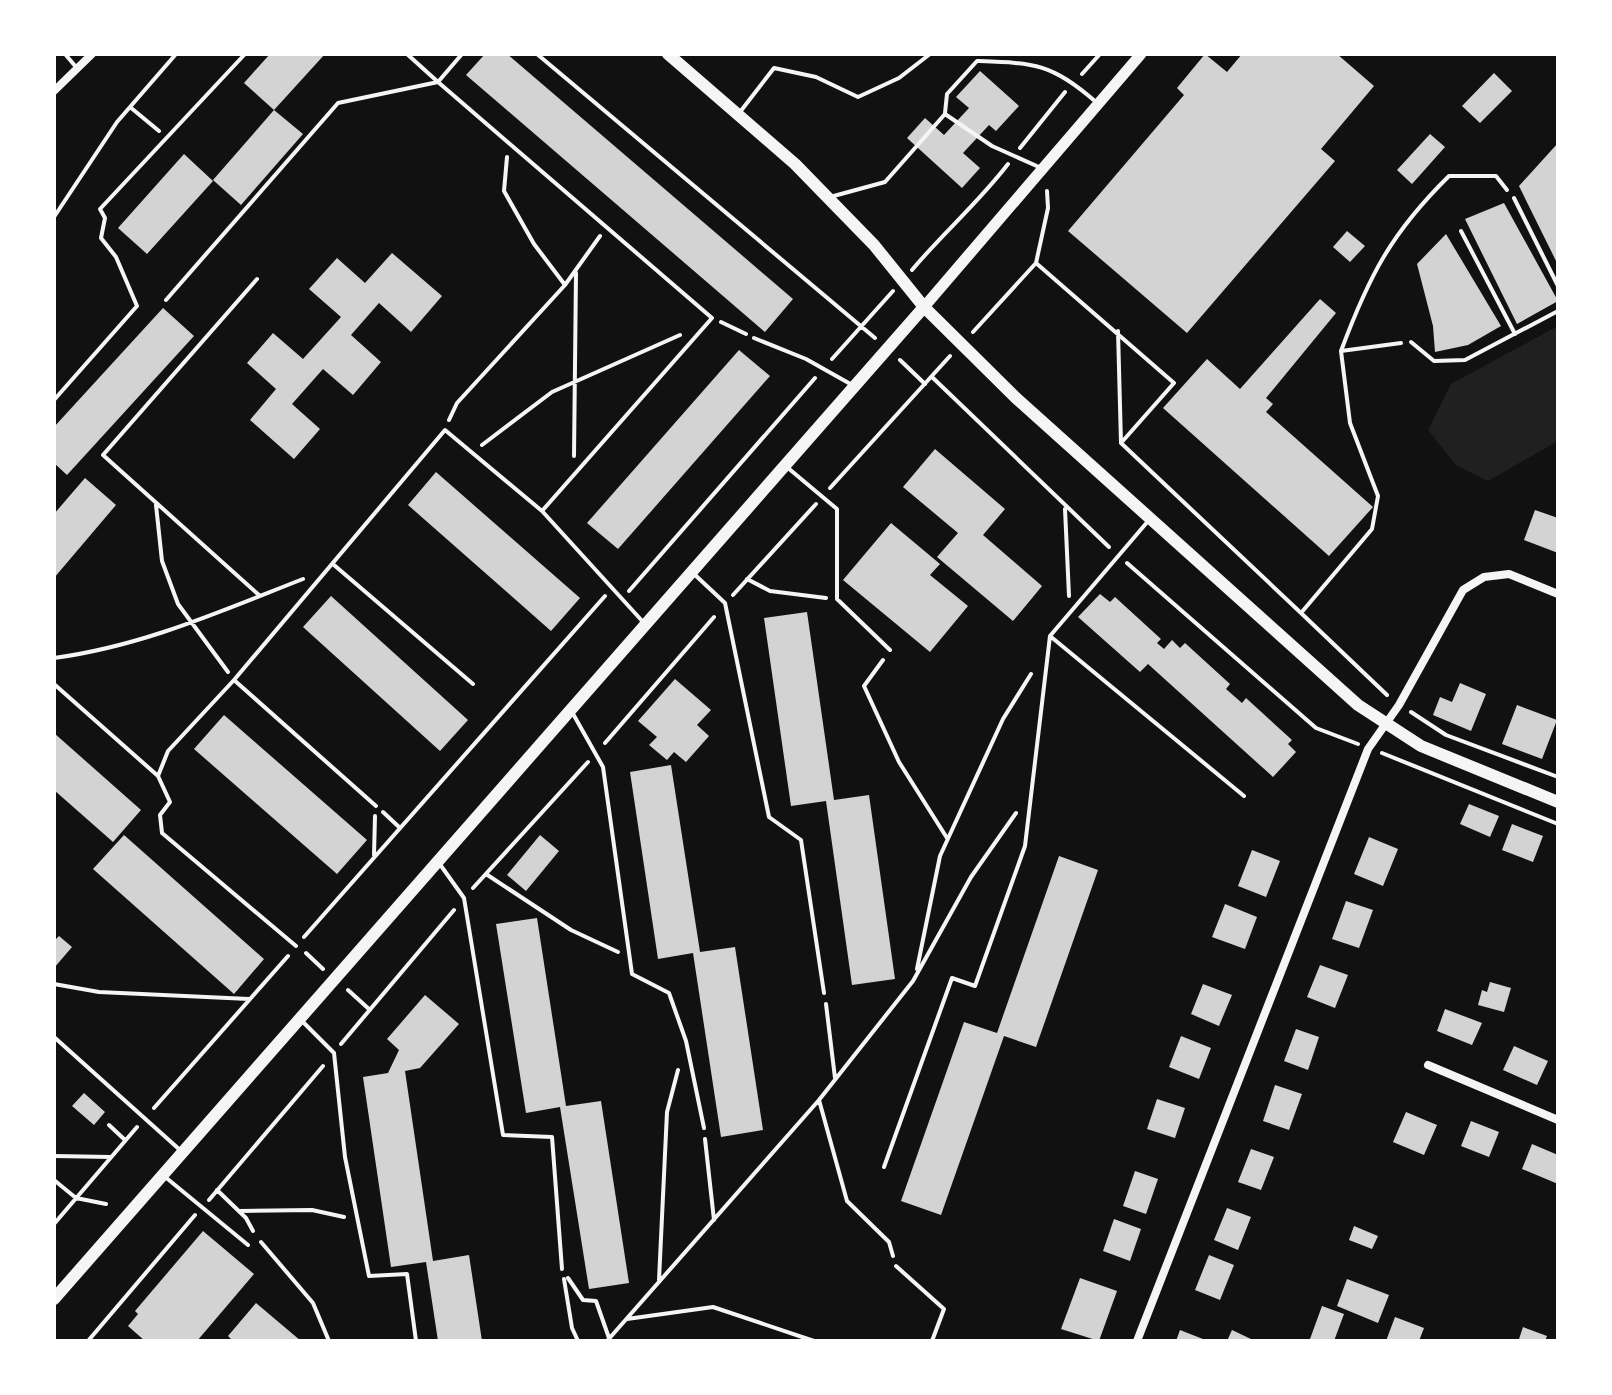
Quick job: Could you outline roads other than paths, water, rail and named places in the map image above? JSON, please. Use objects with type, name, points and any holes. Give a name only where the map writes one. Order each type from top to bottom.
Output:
[{"type":"main road","points":[[668,54],[828,197],[961,345],[1333,684],[1384,725],[1472,770],[1558,802]]},
{"type":"main road","points":[[54,1299],[924,307]]},
{"type":"street","points":[[54,91],[92,54]]},
{"type":"street","points":[[924,307],[1141,54]]},
{"type":"street","points":[[1137,1341],[1384,725],[1399,705],[1463,590],[1484,577],[1509,574],[1558,594]]},
{"type":"street","points":[[1428,1065],[1558,1120]]},
{"type":"lane","points":[[65,54],[77,69]]},
{"type":"lane","points":[[54,400],[137,306],[116,257],[101,238],[105,218],[100,209],[245,54]]},
{"type":"lane","points":[[407,54],[712,318],[542,511]]},
{"type":"lane","points":[[166,300],[338,103],[438,82],[462,54]]},
{"type":"lane","points":[[738,115],[774,68],[816,77],[858,97],[899,78],[930,54]]},
{"type":"lane","points":[[828,197],[885,182],[945,114],[947,94],[977,61],[1030,63],[1042,67],[1065,75],[1098,103]]},
{"type":"lane","points":[[945,114],[1014,156],[1044,167]]},
{"type":"lane","points":[[1514,198],[1558,286]]},
{"type":"lane","points":[[1461,231],[1515,334]]},
{"type":"lane","points":[[1411,342],[1434,361],[1465,360],[1558,311]]},
{"type":"lane","points":[[754,338],[806,359],[856,387]]},
{"type":"lane","points":[[158,776],[168,751],[334,566],[445,430],[542,511],[645,625]]},
{"type":"lane","points":[[786,466],[837,509],[837,599],[890,650]]},
{"type":"lane","points":[[884,1167],[952,978],[975,986],[1025,846],[1050,636],[1150,518]]},
{"type":"lane","points":[[334,566],[473,684]]},
{"type":"lane","points":[[692,572],[725,603],[769,817],[801,840],[824,993]]},
{"type":"lane","points":[[1050,636],[1244,796]]},
{"type":"lane","points":[[234,680],[376,806]]},
{"type":"lane","points":[[54,684],[158,776],[170,802],[160,815],[162,833],[296,946]]},
{"type":"lane","points":[[571,710],[603,767],[632,974],[669,993],[686,1041],[704,1128]]},
{"type":"lane","points":[[438,861],[464,898],[503,1135],[552,1137],[562,1269]]},
{"type":"lane","points":[[299,1018],[334,1053],[345,1157],[369,1276],[407,1274],[416,1341]]},
{"type":"lane","points":[[54,1037],[182,1151]]},
{"type":"lane","points":[[162,1174],[248,1245]]},
{"type":"lane","points":[[896,1266],[944,1309],[932,1341]]}]
